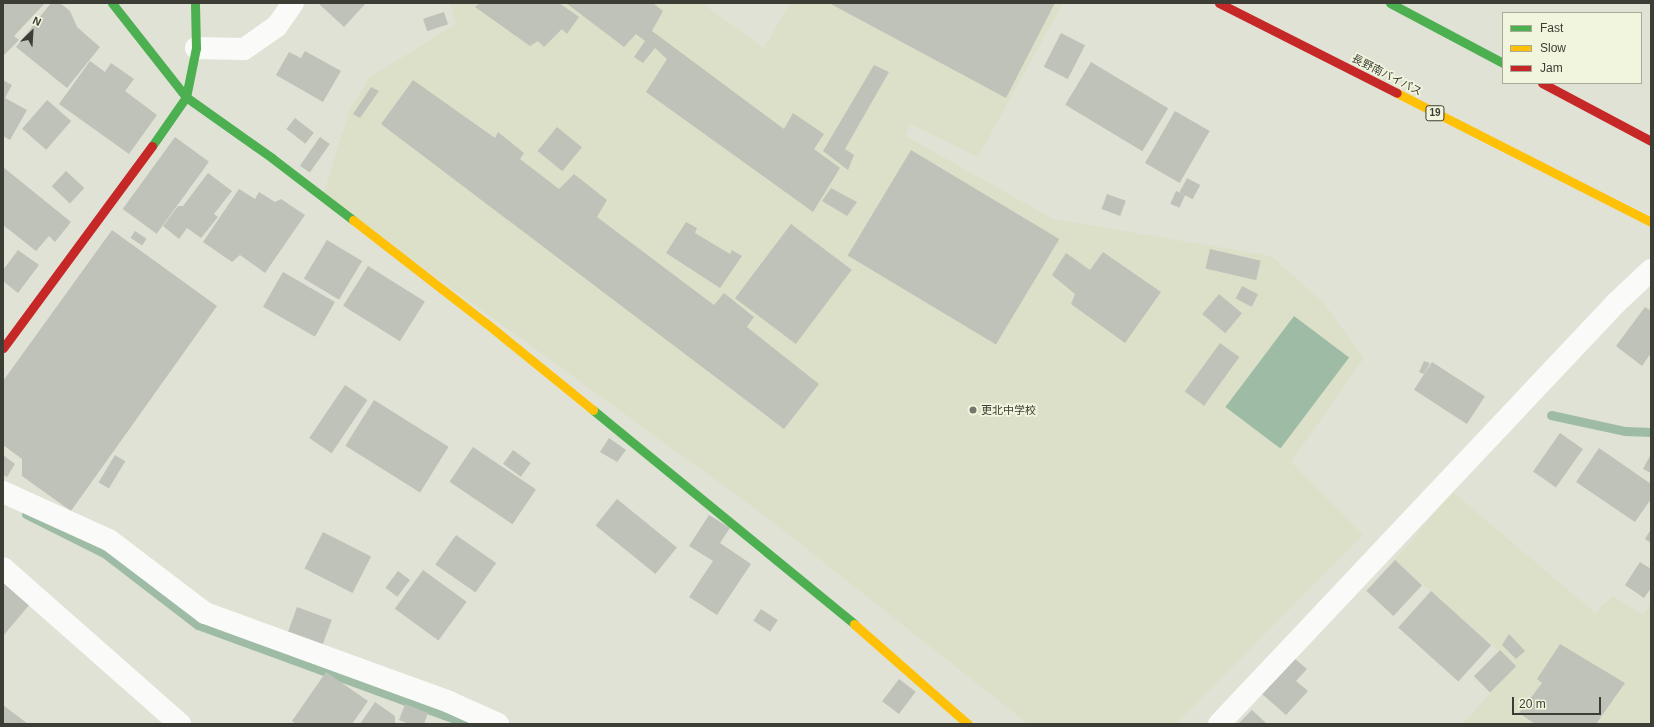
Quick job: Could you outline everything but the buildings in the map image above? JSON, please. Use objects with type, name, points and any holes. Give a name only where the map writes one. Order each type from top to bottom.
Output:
[{"type":"main road","points":[[112,3],[186,97],[272,158],[486,323],[840,611],[968,724]]},
{"type":"main road","points":[[3,348],[162,132],[186,97],[196,48],[196,3]]},
{"type":"main road","name":"長野南バイパス","points":[[1219,3],[1651,222]]},
{"type":"main road","points":[[1390,3],[1502,62]]},
{"type":"main road","points":[[1544,84],[1651,141]]},
{"type":"street","points":[[196,48],[244,49],[277,26],[293,3]]},
{"type":"street","points":[[1219,724],[1616,303],[1651,270]]},
{"type":"street","points":[[3,492],[109,540],[205,613],[449,702],[498,724]]},
{"type":"street","points":[[3,568],[180,724]]},
{"type":"shaded area","name":"更北中学校","points":[[450,3],[702,3],[764,48],[790,3],[1063,3],[978,157],[910,124],[906,136],[1053,219],[1271,256],[1323,302],[1364,358],[1291,462],[1363,535],[1176,724],[1028,724],[761,513],[323,195],[350,108],[370,77],[456,24]]},
{"type":"shaded area","points":[[1294,316],[1349,358],[1280,449],[1225,407]]},
{"type":"shaded area","points":[[1453,492],[1595,613],[1613,596],[1643,615],[1651,603],[1651,724],[1462,724],[1516,666],[1395,560]]},
{"type":"waterway","points":[[1551,415],[1625,431],[1651,432]]},
{"type":"waterway","points":[[26,514],[104,553],[198,625],[469,724]]},
{"type":"traffic: fast","points":[[112,3],[186,97],[272,158],[353,220]]},
{"type":"traffic: fast","points":[[152,146],[186,97],[196,48],[195,3]]},
{"type":"traffic: fast","points":[[1390,3],[1502,62]]},
{"type":"traffic: fast","points":[[593,410],[854,624]]},
{"type":"traffic: slow","points":[[1397,93],[1651,222]]},
{"type":"traffic: slow","points":[[353,220],[486,323],[593,410]]},
{"type":"traffic: slow","points":[[854,624],[968,724]]},
{"type":"traffic: jam","points":[[1219,3],[1397,93]]},
{"type":"traffic: jam","points":[[1544,84],[1651,141]]},
{"type":"traffic: jam","points":[[3,348],[152,146]]},
{"type":"place","name":"更北中学校","points":[[973,410]]}]
